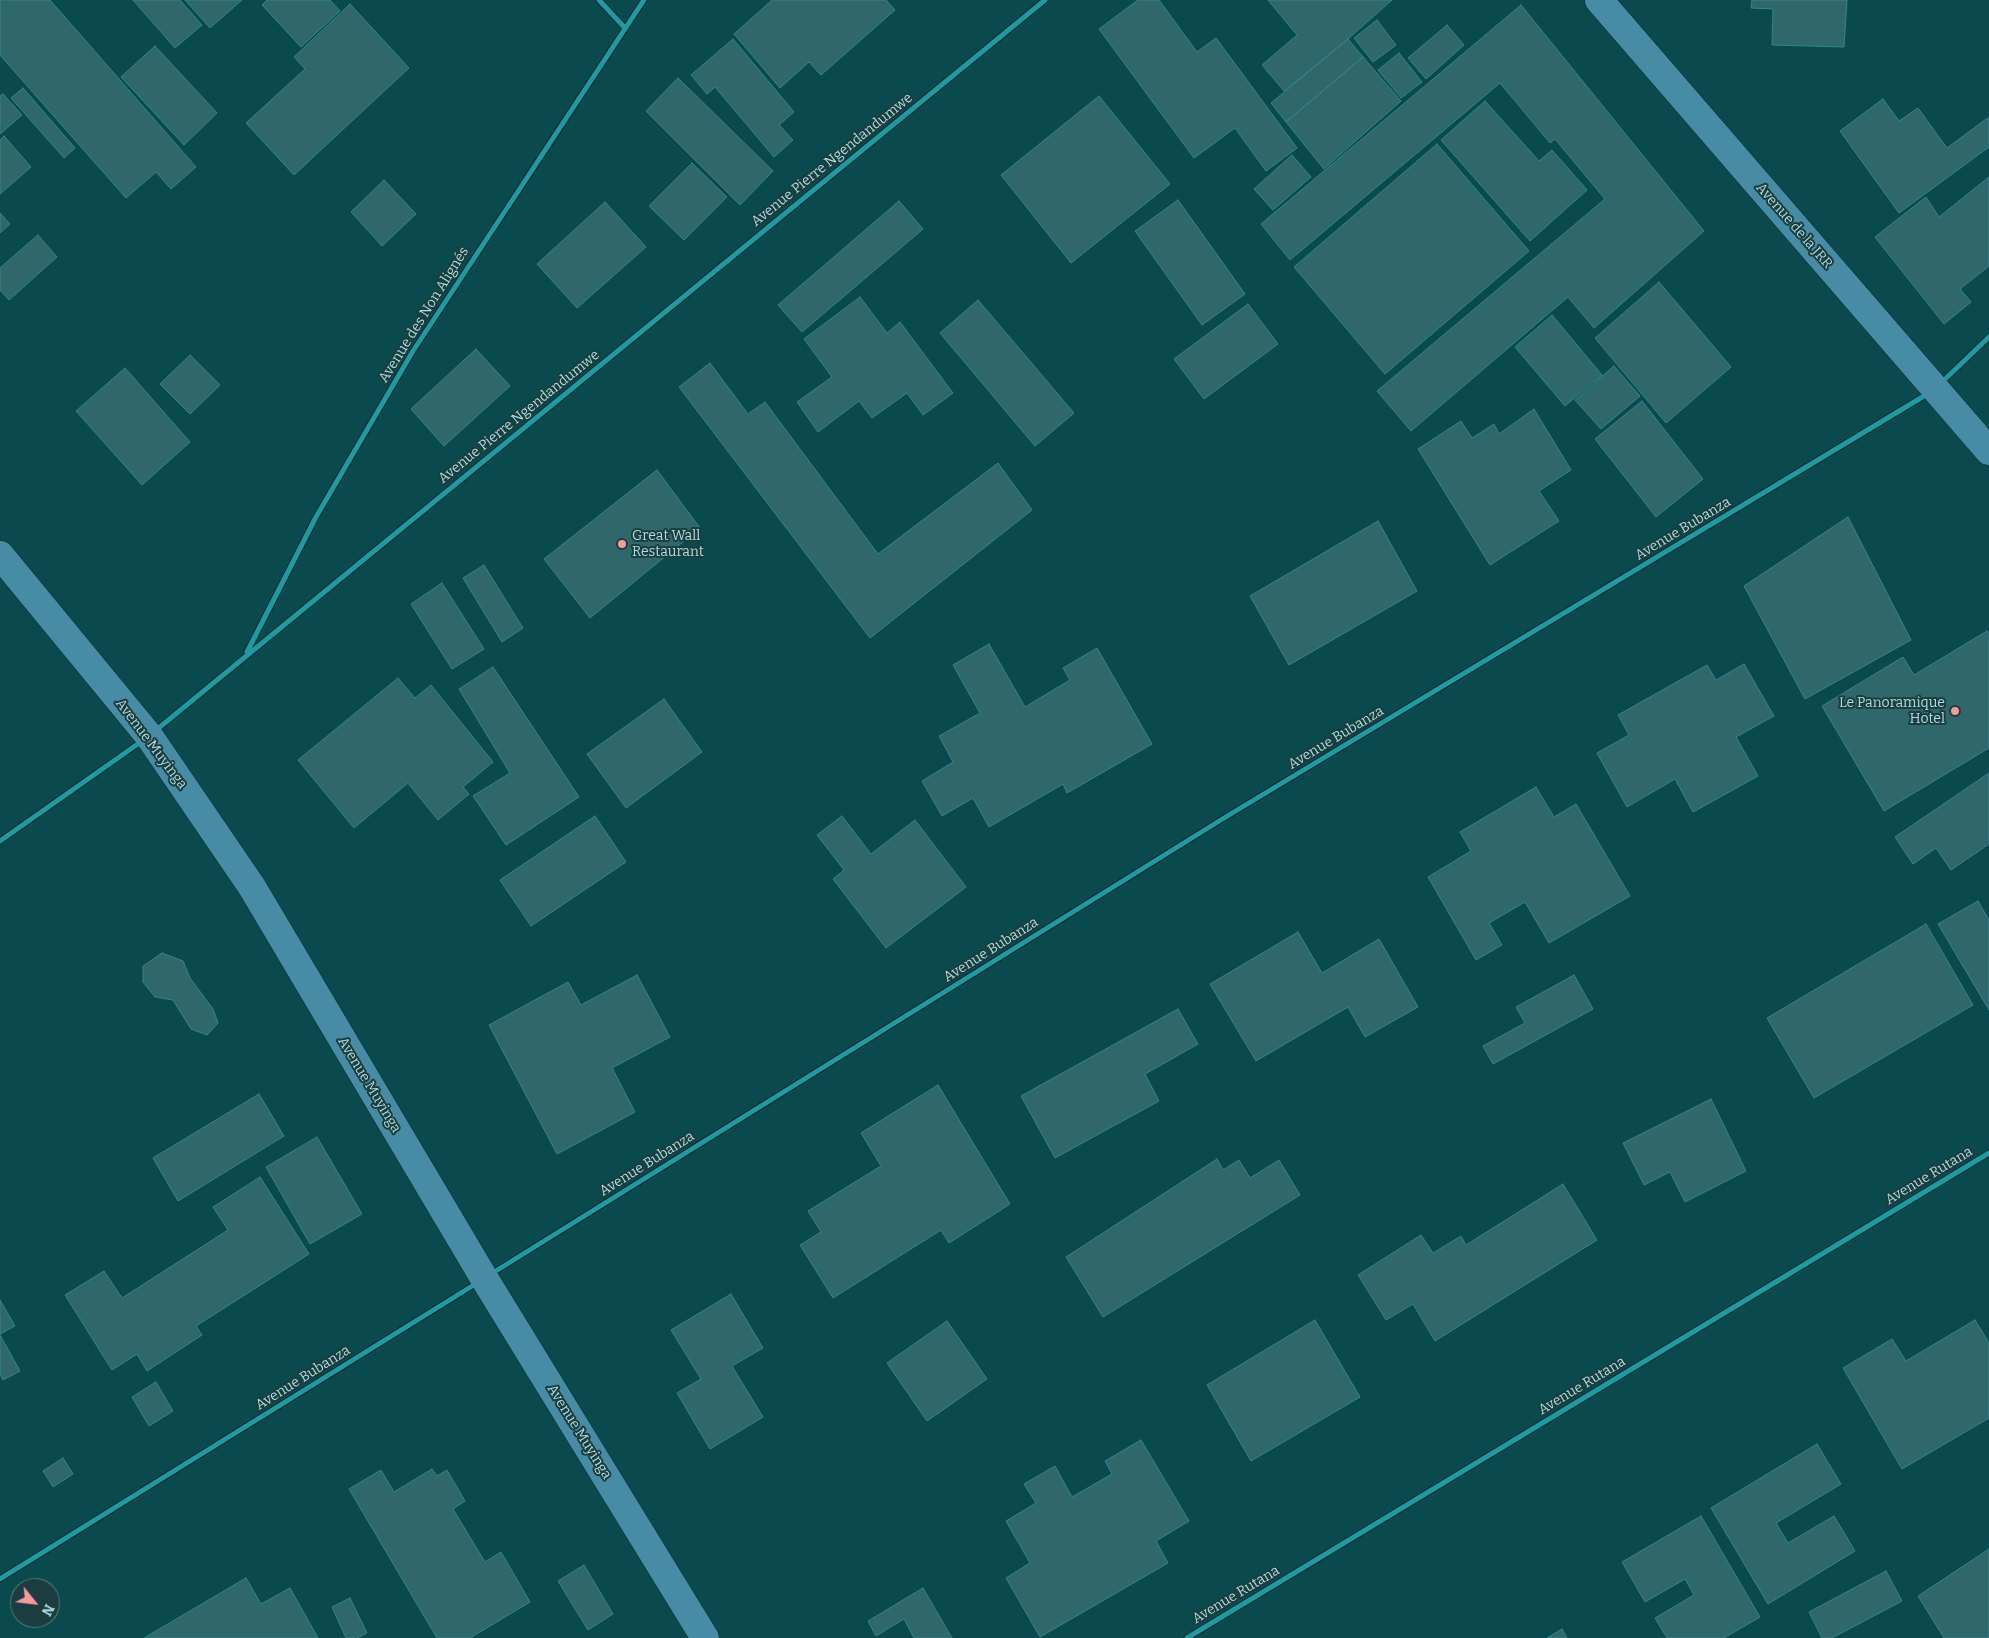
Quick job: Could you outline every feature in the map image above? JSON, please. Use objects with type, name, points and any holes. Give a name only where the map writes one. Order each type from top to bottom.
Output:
[{"type":"street","points":[[599,0],[625,28]]},
{"type":"street","name":"Avenue des Non Alignés","points":[[246,656],[316,517],[413,351],[644,0]]},
{"type":"street","name":"Avenue Pierre Ngendandumwe","points":[[0,840],[149,736],[1045,0]]},
{"type":"street","name":"Avenue de la JRR","points":[[1599,0],[1989,451]]},
{"type":"street","name":"Avenue Bubanza","points":[[0,1579],[1224,818],[1935,390],[1989,336]]},
{"type":"street","name":"Avenue Muyinga","points":[[0,555],[149,736],[252,887],[484,1278],[705,1638]]},
{"type":"street","name":"Avenue Rutana","points":[[1187,1638],[1989,1153]]},
{"type":"building","points":[[0,0],[50,0],[196,167],[171,189],[156,172],[126,198],[0,55]]},
{"type":"building","points":[[133,0],[180,0],[202,25],[175,48]]},
{"type":"building","points":[[185,0],[242,0],[210,28]]},
{"type":"building","points":[[267,0],[330,0],[340,11],[301,47],[262,5]]},
{"type":"building","points":[[772,0],[886,0],[895,10],[821,75],[809,62],[780,88],[734,34]]},
{"type":"building","points":[[1138,0],[1159,0],[1197,52],[1216,38],[1297,148],[1266,171],[1235,128],[1194,158],[1099,29]]},
{"type":"building","points":[[1268,0],[1392,0],[1284,91],[1262,65],[1297,35]]},
{"type":"building","points":[[1752,0],[1847,0],[1844,47],[1772,45],[1773,9],[1751,8]]},
{"type":"building","points":[[350,4],[409,68],[294,175],[246,123],[305,69],[294,57]]},
{"type":"building","points":[[1521,5],[1704,231],[1594,328],[1568,297],[1411,431],[1377,391],[1605,199],[1555,139],[1550,143],[1500,83],[1290,260],[1261,224]]},
{"type":"building","points":[[1377,20],[1396,45],[1373,62],[1354,38]]},
{"type":"building","points":[[1447,25],[1464,45],[1426,79],[1408,58]]},
{"type":"building","points":[[733,39],[794,112],[779,125],[793,140],[774,157],[715,87],[707,94],[691,75]]},
{"type":"building","points":[[1348,39],[1363,57],[1286,122],[1271,103]]},
{"type":"building","points":[[155,46],[217,113],[184,145],[121,77]]},
{"type":"building","points":[[1399,53],[1422,82],[1401,98],[1378,70]]},
{"type":"building","points":[[1363,57],[1401,101],[1324,169],[1286,122]]},
{"type":"building","points":[[678,78],[773,171],[740,205],[646,111]]},
{"type":"building","points":[[23,88],[75,148],[64,158],[11,98]]},
{"type":"building","points":[[3,94],[22,115],[0,134],[0,96]]},
{"type":"building","points":[[1099,96],[1170,184],[1071,263],[1001,175]]},
{"type":"building","points":[[1883,99],[1899,121],[1918,108],[1947,148],[1989,117],[1989,147],[1899,213],[1840,131]]},
{"type":"building","points":[[1485,101],[1539,161],[1552,150],[1587,190],[1530,241],[1441,140]]},
{"type":"building","points":[[4,136],[31,167],[0,194],[0,140]]},
{"type":"building","points":[[1437,144],[1529,251],[1385,374],[1294,267]]},
{"type":"building","points":[[1292,155],[1311,177],[1273,210],[1254,189]]},
{"type":"building","points":[[692,163],[727,197],[684,240],[649,206]]},
{"type":"building","points":[[1989,177],[1989,266],[1960,289],[1971,302],[1944,324],[1875,237],[1926,197],[1939,217]]},
{"type":"building","points":[[384,180],[416,214],[382,246],[351,212]]},
{"type":"building","points":[[1178,200],[1245,294],[1202,325],[1135,231]]},
{"type":"building","points":[[899,201],[923,229],[802,332],[778,305]]},
{"type":"building","points":[[605,202],[646,247],[577,308],[537,264]]},
{"type":"building","points":[[0,213],[10,224],[0,233]]},
{"type":"building","points":[[38,235],[57,257],[9,300],[0,290],[0,268]]},
{"type":"building","points":[[1659,282],[1731,367],[1666,423],[1595,338]]},
{"type":"building","points":[[860,297],[887,333],[900,322],[953,393],[923,415],[907,393],[872,418],[859,401],[818,432],[797,402],[832,377],[804,339]]},
{"type":"building","points":[[978,300],[1074,413],[1035,446],[940,333]]},
{"type":"building","points":[[1248,304],[1278,344],[1204,399],[1174,359]]},
{"type":"building","points":[[1552,315],[1602,375],[1565,406],[1515,347]]},
{"type":"building","points":[[476,349],[510,386],[444,446],[411,409]]},
{"type":"building","points":[[190,355],[220,385],[190,414],[160,384]]},
{"type":"building","points":[[710,363],[748,414],[765,402],[878,554],[998,463],[1032,510],[870,638],[679,387]]},
{"type":"building","points":[[1614,366],[1640,396],[1601,429],[1575,400]]},
{"type":"building","points":[[125,368],[190,442],[142,485],[76,411]]},
{"type":"building","points":[[1642,401],[1703,479],[1656,517],[1595,439]]},
{"type":"building","points":[[1534,409],[1571,470],[1539,491],[1559,521],[1490,565],[1418,449],[1461,421],[1472,438],[1494,424],[1499,434]]},
{"type":"building","name":"Great Wall Restaurant","points":[[657,470],[700,528],[590,618],[544,559]]},
{"type":"building","points":[[1848,517],[1911,640],[1805,699],[1744,586]]},
{"type":"building","points":[[1378,521],[1417,591],[1289,665],[1250,596]]},
{"type":"building","points":[[484,565],[523,628],[502,642],[463,578]]},
{"type":"building","points":[[442,583],[484,649],[452,669],[411,604]]},
{"type":"building","points":[[1987,631],[1989,634],[1989,748],[1884,811],[1822,706],[1903,657],[1914,675]]},
{"type":"building","points":[[989,644],[1025,707],[1070,680],[1063,668],[1097,648],[1152,744],[1067,793],[1063,784],[989,827],[973,798],[942,816],[922,781],[953,762],[939,736],[980,713],[953,665]]},
{"type":"building","points":[[1744,664],[1774,716],[1736,737],[1758,776],[1693,812],[1675,779],[1627,807],[1597,753],[1629,735],[1618,715],[1707,665],[1716,680]]},
{"type":"building","points":[[493,667],[579,797],[506,845],[473,796],[510,773],[459,689]]},
{"type":"building","points":[[398,678],[415,698],[431,685],[493,762],[463,787],[469,794],[438,820],[408,783],[354,828],[298,760]]},
{"type":"building","points":[[664,699],[702,752],[626,808],[587,754]]},
{"type":"building","points":[[1989,773],[1989,844],[1951,870],[1936,848],[1913,864],[1895,837]]},
{"type":"building","points":[[1536,787],[1554,817],[1576,804],[1630,896],[1549,943],[1525,902],[1489,923],[1502,945],[1476,960],[1428,877],[1471,851],[1460,832]]},
{"type":"building","points":[[595,816],[626,862],[531,926],[500,880]]},
{"type":"building","points":[[842,816],[871,854],[915,820],[966,887],[886,948],[833,879],[844,870],[817,835]]},
{"type":"building","points":[[1978,901],[1989,920],[1989,1010],[1938,924]]},
{"type":"building","points":[[1926,924],[1973,1005],[1814,1098],[1767,1018]]},
{"type":"building","points":[[1298,932],[1322,973],[1379,939],[1418,1007],[1365,1037],[1348,1007],[1256,1061],[1210,984]]},
{"type":"building","points":[[162,953],[183,961],[190,978],[213,1009],[218,1023],[207,1035],[191,1029],[173,1000],[155,997],[143,982],[143,966]]},
{"type":"building","points":[[637,975],[670,1037],[612,1068],[635,1112],[557,1154],[489,1025],[568,982],[581,1005]]},
{"type":"building","points":[[1574,975],[1593,1009],[1493,1064],[1483,1046],[1525,1023],[1516,1007]]},
{"type":"building","points":[[1178,1009],[1198,1044],[1145,1074],[1159,1101],[1055,1158],[1021,1096]]},
{"type":"building","points":[[938,1085],[1010,1204],[949,1243],[941,1230],[833,1298],[800,1245],[821,1232],[808,1211],[881,1166],[861,1133]]},
{"type":"building","points":[[259,1094],[284,1136],[178,1201],[153,1158]]},
{"type":"building","points":[[1711,1099],[1746,1171],[1685,1202],[1670,1172],[1644,1185],[1623,1143]]},
{"type":"building","points":[[317,1137],[362,1214],[310,1244],[266,1167]]},
{"type":"building","points":[[1217,1159],[1223,1170],[1239,1160],[1250,1178],[1279,1160],[1300,1195],[1103,1317],[1066,1257]]},
{"type":"building","points":[[260,1177],[309,1254],[196,1326],[202,1335],[147,1371],[137,1354],[112,1370],[65,1295],[104,1271],[122,1298],[228,1230],[213,1207]]},
{"type":"building","points":[[1563,1184],[1597,1240],[1435,1341],[1413,1304],[1386,1320],[1358,1275],[1421,1235],[1433,1253],[1461,1236],[1466,1245]]},
{"type":"building","points":[[731,1294],[763,1348],[732,1366],[763,1417],[710,1449],[677,1393],[701,1379],[671,1330]]},
{"type":"building","points":[[0,1300],[15,1326],[0,1334]]},
{"type":"building","points":[[1315,1320],[1360,1397],[1251,1461],[1207,1385]]},
{"type":"building","points":[[1975,1320],[1989,1343],[1989,1418],[1902,1469],[1843,1368],[1892,1339],[1906,1361]]},
{"type":"building","points":[[947,1321],[987,1379],[927,1421],[887,1363]]},
{"type":"building","points":[[0,1335],[20,1371],[3,1380],[0,1374]]},
{"type":"building","points":[[156,1382],[173,1411],[149,1426],[132,1397]]},
{"type":"building","points":[[1141,1440],[1189,1521],[1156,1541],[1168,1563],[1040,1637],[1006,1578],[1030,1563],[1006,1521],[1036,1503],[1024,1484],[1055,1466],[1072,1497],[1112,1474],[1105,1461]]},
{"type":"building","points":[[1817,1444],[1841,1484],[1776,1523],[1788,1543],[1834,1516],[1855,1551],[1768,1604],[1711,1508]]},
{"type":"building","points":[[63,1458],[73,1474],[53,1487],[43,1471]]},
{"type":"building","points":[[432,1469],[437,1476],[447,1470],[465,1501],[453,1509],[485,1562],[501,1552],[530,1602],[470,1638],[437,1638],[349,1489],[381,1470],[394,1492]]},
{"type":"building","points":[[1701,1516],[1760,1617],[1724,1638],[1667,1638],[1655,1618],[1694,1595],[1685,1579],[1645,1602],[1622,1562]]},
{"type":"building","points":[[1989,1549],[1989,1638],[1944,1638],[1918,1596]]},
{"type":"building","points":[[584,1565],[613,1614],[588,1630],[558,1581]]},
{"type":"building","points":[[1886,1571],[1902,1601],[1832,1638],[1822,1638],[1809,1612]]},
{"type":"building","points":[[246,1578],[261,1604],[290,1588],[318,1638],[144,1638]]},
{"type":"building","points":[[923,1588],[952,1638],[914,1638],[904,1619],[876,1636],[868,1621]]},
{"type":"building","points":[[350,1598],[367,1633],[357,1638],[346,1638],[332,1607]]},
{"type":"building","points":[[1562,1629],[1567,1638],[1547,1638]]},
{"type":"place","name":"Great Wall Restaurant","points":[[622,544]]},
{"type":"place","name":"Le Panoramique Hotel","points":[[1955,711]]}]
